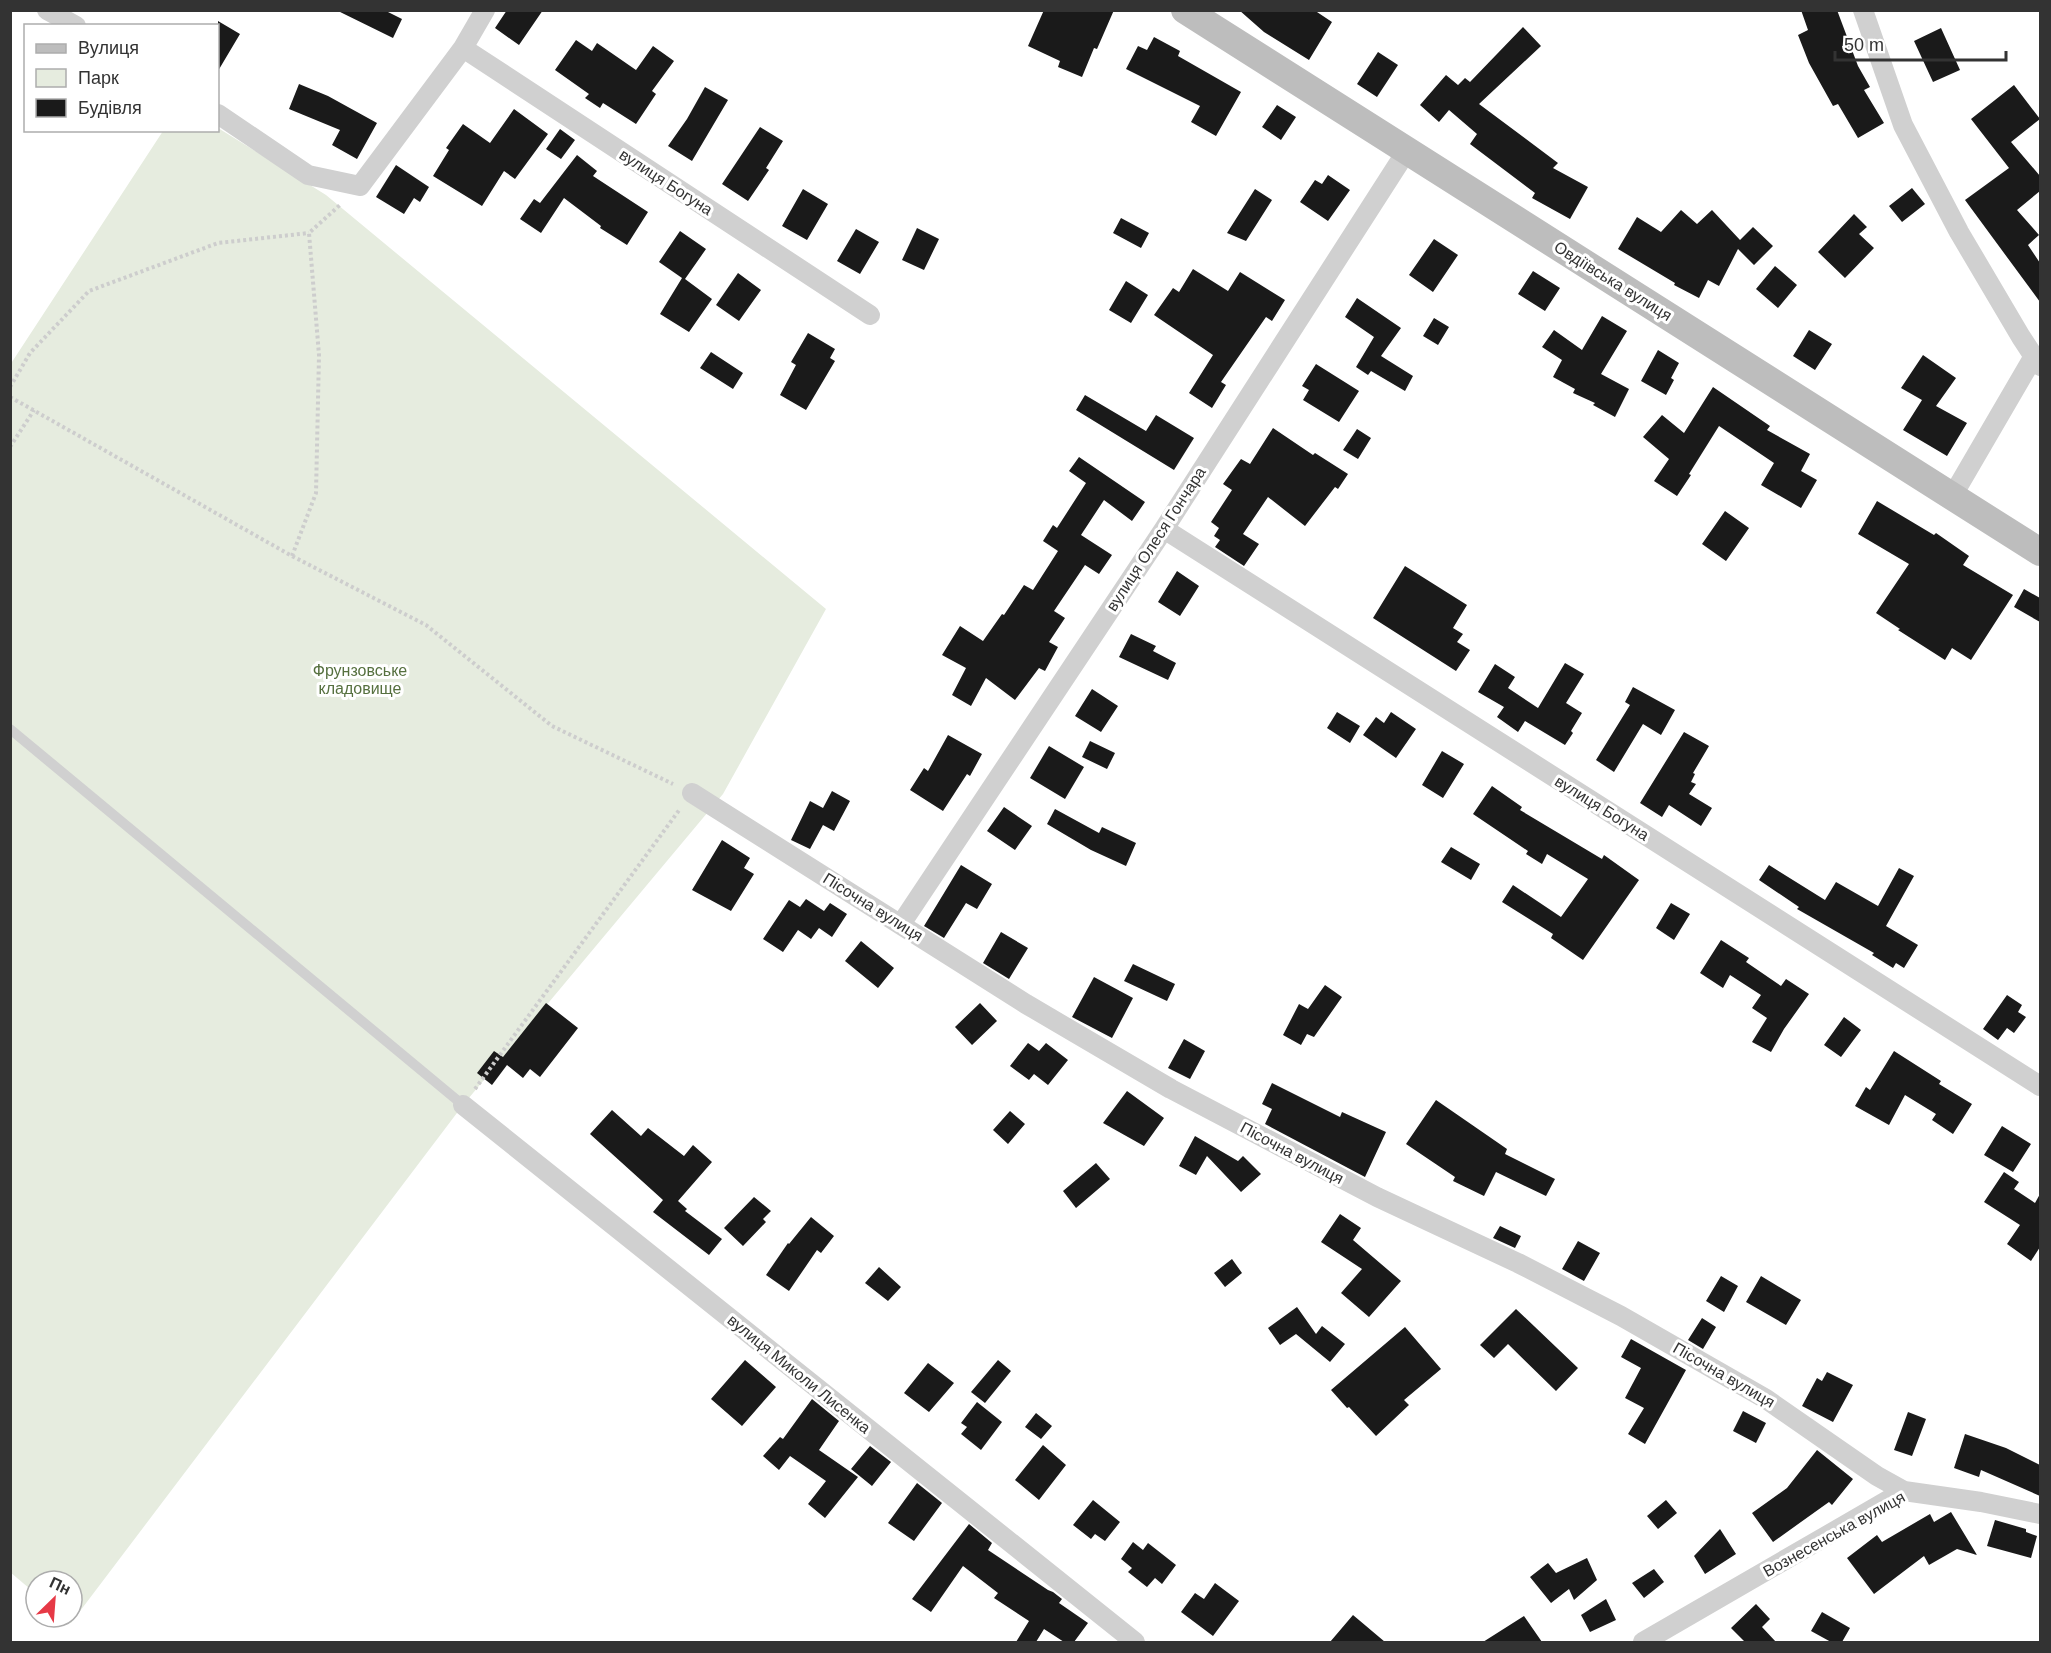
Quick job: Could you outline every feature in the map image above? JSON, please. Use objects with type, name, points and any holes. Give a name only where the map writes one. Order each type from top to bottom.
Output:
[{"type":"main road","name":"Овдіївська вулиця","points":[[1185,10],[2040,552]]},
{"type":"street","points":[[47,10],[72,24]]},
{"type":"street","points":[[219,115],[308,176],[360,186],[462,48],[485,10]]},
{"type":"street","points":[[1863,10],[1903,125],[1959,232],[2037,361],[1953,495]]},
{"type":"street","name":"вулиця Богуна","points":[[462,48],[870,315]]},
{"type":"street","name":"вулиця Олеся Гончара","points":[[901,924],[1164,529],[1406,152]]},
{"type":"street","name":"вулиця Богуна","points":[[1164,529],[2040,1086]]},
{"type":"street","name":"Пісочна вулиця","points":[[692,793],[1026,1004],[1171,1089],[1377,1197],[1518,1263],[1621,1316],[1767,1398],[1877,1476],[1904,1491]]},
{"type":"street","name":"вулиця Миколи Лисенка","points":[[463,1105],[1135,1642]]},
{"type":"street","name":"Вознесенська вулиця","points":[[1643,1642],[1904,1491],[1982,1502],[2040,1514]]},
{"type":"lane","points":[[10,729],[463,1105]]},
{"type":"path","points":[[10,387],[30,352],[89,291],[219,243],[309,233],[360,186]]},
{"type":"path","points":[[292,556],[316,493],[320,355],[309,233]]},
{"type":"path","points":[[10,397],[292,556],[426,625],[552,726],[692,793],[463,1105]]},
{"type":"path","points":[[10,447],[34,410]]},
{"type":"green space","name":"Фрунзовське кладовище","points":[[219,129],[326,195],[826,609],[723,794],[463,1105],[84,1606],[84,1569],[24,1569],[24,1584],[10,1572],[10,365],[162,132],[219,132]]},
{"type":"building","points":[[336,10],[384,10],[402,19],[393,38]]},
{"type":"building","points":[[507,10],[543,10],[519,45],[495,28]]},
{"type":"building","points":[[1044,10],[1114,10],[1082,77],[1058,67],[1060,61],[1028,46]]},
{"type":"building","points":[[1239,10],[1314,10],[1332,22],[1309,60],[1264,32]]},
{"type":"building","points":[[1801,10],[1837,10],[1858,66],[1870,87],[1864,90],[1884,123],[1858,138],[1838,104],[1833,106],[1809,63],[1798,35],[1808,30]]},
{"type":"building","points":[[218,21],[240,34],[219,69],[219,24]]},
{"type":"building","points":[[1523,27],[1541,46],[1479,104],[1558,163],[1553,168],[1588,187],[1570,219],[1532,198],[1535,193],[1470,144],[1477,134],[1449,110],[1439,122],[1420,105],[1446,75],[1458,85],[1465,78],[1470,82]]},
{"type":"building","points":[[1941,28],[1960,70],[1933,82],[1914,41]]},
{"type":"building","points":[[1154,37],[1180,51],[1178,56],[1241,92],[1216,136],[1191,122],[1200,106],[1126,69],[1138,46],[1147,50]]},
{"type":"building","points":[[576,40],[592,51],[597,43],[636,70],[653,46],[674,61],[652,91],[656,94],[636,124],[603,103],[600,108],[585,98],[589,94],[555,70]]},
{"type":"building","points":[[1378,52],[1398,65],[1377,97],[1357,84]]},
{"type":"building","points":[[299,84],[328,96],[377,123],[357,159],[332,145],[340,130],[289,109]]},
{"type":"building","points":[[2014,85],[2040,119],[2011,142],[2040,176],[2040,191],[2017,210],[2039,235],[2028,245],[2040,263],[2040,302],[1965,200],[2009,168],[1971,119]]},
{"type":"building","points":[[705,87],[728,100],[692,161],[668,146]]},
{"type":"building","points":[[1277,105],[1296,117],[1281,140],[1262,127]]},
{"type":"building","points":[[514,109],[548,134],[515,179],[504,171],[482,206],[433,176],[449,150],[446,148],[463,124],[490,143]]},
{"type":"building","points":[[760,127],[783,141],[766,168],[769,170],[748,201],[722,184]]},
{"type":"building","points":[[560,129],[575,140],[561,159],[546,149]]},
{"type":"building","points":[[577,155],[597,171],[593,176],[648,212],[627,245],[600,228],[601,226],[564,198],[541,233],[520,219],[534,199],[540,203]]},
{"type":"building","points":[[396,165],[429,187],[420,202],[414,198],[404,214],[376,197]]},
{"type":"building","points":[[1328,175],[1350,190],[1328,221],[1300,202],[1315,180],[1322,184]]},
{"type":"building","points":[[1912,188],[1925,204],[1902,222],[1889,206]]},
{"type":"building","points":[[803,189],[828,204],[807,240],[782,226]]},
{"type":"building","points":[[1255,189],[1272,200],[1246,241],[1227,233]]},
{"type":"building","points":[[1681,210],[1697,224],[1712,210],[1740,240],[1753,227],[1773,246],[1754,265],[1738,249],[1719,286],[1708,280],[1699,298],[1674,285],[1675,283],[1618,249],[1637,217],[1661,232]]},
{"type":"building","points":[[1854,214],[1867,227],[1859,234],[1874,248],[1845,278],[1818,252]]},
{"type":"building","points":[[1121,218],[1149,233],[1141,248],[1113,233]]},
{"type":"building","points":[[917,228],[939,239],[924,270],[902,260]]},
{"type":"building","points":[[856,229],[879,242],[860,274],[837,261]]},
{"type":"building","points":[[680,231],[706,249],[685,279],[712,299],[689,332],[660,314],[682,278],[659,262]]},
{"type":"building","points":[[1434,239],[1458,255],[1433,292],[1409,275]]},
{"type":"building","points":[[1775,266],[1797,285],[1778,308],[1756,289]]},
{"type":"building","points":[[1193,269],[1228,291],[1240,272],[1285,300],[1272,321],[1266,317],[1221,382],[1226,385],[1212,408],[1189,393],[1213,355],[1154,315],[1173,288],[1179,292]]},
{"type":"building","points":[[1533,271],[1560,288],[1545,311],[1518,294]]},
{"type":"building","points":[[738,273],[761,290],[739,321],[716,305]]},
{"type":"building","points":[[1126,281],[1148,295],[1131,323],[1109,310]]},
{"type":"building","points":[[1357,298],[1401,328],[1381,356],[1413,376],[1405,391],[1371,371],[1368,375],[1356,367],[1374,337],[1345,317]]},
{"type":"building","points":[[1602,316],[1627,331],[1601,374],[1629,389],[1615,417],[1593,405],[1595,403],[1573,393],[1575,389],[1553,377],[1562,360],[1542,347],[1554,330],[1582,350]]},
{"type":"building","points":[[1434,318],[1449,327],[1438,345],[1423,336]]},
{"type":"building","points":[[1809,330],[1832,344],[1815,370],[1793,356]]},
{"type":"building","points":[[808,333],[835,349],[830,358],[835,361],[806,410],[780,395],[796,365],[791,362]]},
{"type":"building","points":[[1658,350],[1679,363],[1666,395],[1641,381]]},
{"type":"building","points":[[711,352],[743,373],[733,389],[700,368]]},
{"type":"building","points":[[1923,355],[1956,378],[1936,406],[1967,423],[1947,456],[1903,430],[1922,400],[1901,388]]},
{"type":"building","points":[[1316,364],[1359,391],[1339,422],[1303,400],[1309,390],[1302,386]]},
{"type":"building","points":[[1713,387],[1770,426],[1767,430],[1810,454],[1801,471],[1817,480],[1801,508],[1761,485],[1774,463],[1719,426],[1677,496],[1654,481],[1669,459],[1643,437],[1662,415],[1684,433]]},
{"type":"building","points":[[1085,395],[1146,431],[1156,415],[1194,438],[1174,470],[1076,410]]},
{"type":"building","points":[[1273,428],[1313,455],[1315,453],[1348,474],[1338,489],[1335,487],[1305,526],[1268,497],[1243,534],[1259,544],[1244,566],[1215,547],[1220,540],[1214,536],[1219,528],[1211,522],[1232,490],[1223,484],[1241,459],[1250,464]]},
{"type":"building","points":[[1357,429],[1371,438],[1358,459],[1343,450]]},
{"type":"building","points":[[1079,457],[1145,502],[1132,521],[1104,500],[1081,535],[1112,555],[1099,574],[1085,565],[1054,611],[1065,618],[1049,642],[1058,647],[1045,671],[1039,668],[1015,700],[986,678],[971,706],[952,695],[966,668],[942,655],[960,626],[983,641],[1024,585],[1033,590],[1058,551],[1043,541],[1053,525],[1057,528],[1086,483],[1069,471]]},
{"type":"building","points":[[1877,501],[1934,535],[1936,533],[1969,556],[1963,565],[2013,595],[1971,660],[1952,648],[1945,660],[1876,613],[1909,564],[1858,534]]},
{"type":"building","points":[[1725,511],[1749,528],[1726,561],[1702,544]]},
{"type":"building","points":[[1405,566],[1467,605],[1453,628],[1463,634],[1457,642],[1470,650],[1456,671],[1373,618]]},
{"type":"building","points":[[1177,571],[1199,586],[1180,616],[1158,602]]},
{"type":"building","points":[[2024,589],[2040,598],[2040,622],[2014,607]]},
{"type":"building","points":[[1131,634],[1156,646],[1153,651],[1176,663],[1168,680],[1119,657]]},
{"type":"building","points":[[1565,663],[1584,674],[1566,703],[1582,713],[1565,745],[1525,721],[1518,732],[1497,717],[1504,707],[1478,692],[1495,664],[1515,677],[1508,688],[1538,708]]},
{"type":"building","points":[[1633,687],[1675,710],[1661,735],[1643,724],[1614,772],[1596,760],[1630,705],[1625,702]]},
{"type":"building","points":[[1092,689],[1118,706],[1101,732],[1075,716]]},
{"type":"building","points":[[1337,712],[1360,726],[1350,743],[1327,728]]},
{"type":"building","points":[[1391,712],[1416,729],[1396,758],[1363,735],[1376,717],[1384,723]]},
{"type":"building","points":[[1684,732],[1709,746],[1693,773],[1695,774],[1691,782],[1696,784],[1689,794],[1712,808],[1701,826],[1669,805],[1662,817],[1640,803]]},
{"type":"building","points":[[948,735],[982,754],[970,776],[967,774],[943,811],[910,790],[924,768],[928,771]]},
{"type":"building","points":[[1090,741],[1115,753],[1107,769],[1082,757]]},
{"type":"building","points":[[1049,746],[1084,767],[1065,799],[1030,778]]},
{"type":"building","points":[[1442,751],[1464,764],[1443,798],[1422,785]]},
{"type":"building","points":[[1492,786],[1522,807],[1520,810],[1602,859],[1604,855],[1639,880],[1583,960],[1551,938],[1553,934],[1502,902],[1513,885],[1561,917],[1588,879],[1547,854],[1542,864],[1526,854],[1528,851],[1473,814]]},
{"type":"building","points":[[832,791],[850,801],[834,831],[823,825],[810,849],[791,840],[810,801],[823,808]]},
{"type":"building","points":[[1004,807],[1032,826],[1015,850],[987,831]]},
{"type":"building","points":[[1055,809],[1099,833],[1102,827],[1136,843],[1126,866],[1091,850],[1047,824]]},
{"type":"building","points":[[722,840],[750,858],[744,868],[754,874],[731,911],[692,890]]},
{"type":"building","points":[[1451,847],[1480,864],[1471,880],[1441,862]]},
{"type":"building","points":[[961,865],[992,884],[977,909],[966,903],[944,938],[924,926]]},
{"type":"building","points":[[1769,865],[1825,900],[1836,882],[1878,906],[1899,868],[1914,876],[1886,926],[1918,945],[1904,968],[1896,963],[1893,968],[1872,955],[1874,953],[1797,909],[1799,907],[1759,880]]},
{"type":"building","points":[[806,899],[824,911],[830,903],[847,914],[832,937],[819,928],[811,939],[798,930],[783,952],[763,939],[789,900],[800,907]]},
{"type":"building","points":[[1671,903],[1690,914],[1674,940],[1656,928]]},
{"type":"building","points":[[1001,932],[1028,948],[1009,979],[983,963]]},
{"type":"building","points":[[1721,940],[1749,958],[1746,962],[1781,986],[1786,979],[1809,994],[1771,1052],[1752,1042],[1767,1018],[1752,1008],[1761,995],[1730,975],[1723,988],[1700,973]]},
{"type":"building","points":[[861,941],[894,968],[878,988],[845,961]]},
{"type":"building","points":[[1133,964],[1175,984],[1167,1001],[1124,981]]},
{"type":"building","points":[[1094,977],[1133,998],[1112,1038],[1072,1017]]},
{"type":"building","points":[[1325,985],[1342,997],[1314,1037],[1307,1034],[1301,1045],[1283,1035],[1299,1004],[1308,1009]]},
{"type":"building","points":[[2007,995],[2022,1005],[2018,1012],[2026,1017],[2014,1033],[2007,1028],[1998,1040],[1983,1029]]},
{"type":"building","points":[[546,1003],[578,1028],[540,1077],[530,1069],[523,1078],[507,1065],[492,1085],[477,1073],[494,1051],[503,1057]]},
{"type":"building","points":[[980,1003],[997,1021],[972,1045],[955,1027]]},
{"type":"building","points":[[1844,1017],[1861,1030],[1841,1057],[1824,1045]]},
{"type":"building","points":[[1184,1039],[1205,1051],[1190,1079],[1168,1068]]},
{"type":"building","points":[[1028,1043],[1039,1051],[1046,1043],[1068,1060],[1048,1085],[1034,1074],[1029,1080],[1010,1066]]},
{"type":"building","points":[[1894,1051],[1941,1081],[1939,1084],[1972,1104],[1953,1134],[1932,1120],[1936,1114],[1905,1095],[1889,1125],[1855,1106],[1866,1087],[1870,1090]]},
{"type":"building","points":[[1272,1083],[1340,1117],[1342,1112],[1386,1132],[1365,1177],[1265,1124],[1272,1109],[1262,1104]]},
{"type":"building","points":[[1127,1091],[1164,1118],[1144,1146],[1103,1123]]},
{"type":"building","points":[[1436,1100],[1507,1149],[1505,1154],[1555,1179],[1546,1196],[1496,1172],[1484,1196],[1453,1181],[1455,1177],[1406,1144]]},
{"type":"building","points":[[612,1110],[641,1136],[648,1128],[684,1156],[693,1145],[712,1162],[678,1201],[687,1209],[685,1211],[722,1239],[709,1255],[653,1212],[663,1200],[590,1134]]},
{"type":"building","points":[[1010,1111],[1025,1124],[1008,1144],[993,1130]]},
{"type":"building","points":[[2002,1126],[2031,1144],[2013,1172],[1984,1155]]},
{"type":"building","points":[[1195,1136],[1238,1161],[1243,1156],[1261,1174],[1241,1192],[1207,1156],[1196,1175],[1179,1166]]},
{"type":"building","points":[[1096,1163],[1110,1179],[1076,1208],[1063,1191]]},
{"type":"building","points":[[2004,1172],[2019,1182],[2014,1189],[2035,1203],[2040,1194],[2040,1247],[2031,1261],[2007,1244],[2020,1225],[1984,1202]]},
{"type":"building","points":[[754,1197],[771,1211],[763,1219],[766,1222],[743,1246],[724,1228]]},
{"type":"building","points":[[1340,1214],[1361,1228],[1353,1240],[1401,1281],[1369,1317],[1341,1293],[1362,1269],[1321,1242]]},
{"type":"building","points":[[811,1217],[834,1236],[821,1253],[817,1250],[789,1291],[766,1275],[788,1243]]},
{"type":"building","points":[[1500,1226],[1521,1236],[1515,1248],[1493,1238]]},
{"type":"building","points":[[1578,1241],[1600,1253],[1584,1281],[1562,1269]]},
{"type":"building","points":[[1232,1259],[1242,1273],[1225,1287],[1214,1273]]},
{"type":"building","points":[[879,1267],[901,1287],[888,1301],[865,1283]]},
{"type":"building","points":[[1721,1276],[1738,1286],[1724,1312],[1706,1301]]},
{"type":"building","points":[[1761,1276],[1801,1300],[1786,1325],[1746,1302]]},
{"type":"building","points":[[1297,1307],[1316,1334],[1322,1326],[1345,1344],[1330,1362],[1296,1334],[1280,1345],[1268,1328]]},
{"type":"building","points":[[1516,1309],[1578,1368],[1556,1391],[1508,1344],[1494,1358],[1480,1345]]},
{"type":"building","points":[[1702,1318],[1716,1327],[1703,1349],[1688,1340]]},
{"type":"building","points":[[1405,1327],[1441,1369],[1404,1400],[1409,1405],[1376,1436],[1331,1390]]},
{"type":"building","points":[[1631,1339],[1686,1370],[1645,1444],[1628,1434],[1644,1408],[1625,1398],[1641,1368],[1621,1357]]},
{"type":"building","points":[[745,1360],[776,1387],[742,1426],[711,1399]]},
{"type":"building","points":[[998,1360],[1011,1371],[985,1403],[971,1392]]},
{"type":"building","points":[[928,1363],[954,1383],[929,1412],[904,1393]]},
{"type":"building","points":[[1827,1372],[1853,1385],[1833,1422],[1802,1406],[1817,1378],[1822,1381]]},
{"type":"building","points":[[812,1399],[839,1421],[819,1450],[858,1477],[825,1518],[808,1504],[826,1481],[790,1456],[779,1470],[763,1456],[780,1437],[783,1439]]},
{"type":"building","points":[[977,1402],[1002,1422],[981,1450],[961,1434],[967,1427],[961,1423]]},
{"type":"building","points":[[1743,1411],[1766,1423],[1756,1443],[1733,1431]]},
{"type":"building","points":[[1908,1412],[1926,1419],[1912,1456],[1894,1450]]},
{"type":"building","points":[[1036,1413],[1052,1426],[1041,1439],[1025,1427]]},
{"type":"building","points":[[1965,1434],[2006,1448],[2040,1465],[2040,1496],[1981,1470],[1979,1477],[1954,1468]]},
{"type":"building","points":[[1043,1445],[1066,1465],[1039,1500],[1015,1480]]},
{"type":"building","points":[[870,1446],[891,1462],[872,1486],[851,1469]]},
{"type":"building","points":[[1817,1450],[1853,1479],[1832,1505],[1829,1502],[1773,1542],[1752,1513],[1787,1488]]},
{"type":"building","points":[[917,1483],[942,1503],[914,1541],[888,1523]]},
{"type":"building","points":[[1093,1500],[1120,1522],[1105,1541],[1095,1534],[1091,1539],[1073,1525]]},
{"type":"building","points":[[1666,1500],[1677,1513],[1658,1529],[1647,1516]]},
{"type":"building","points":[[1951,1512],[1977,1555],[1957,1549],[1929,1565],[1924,1556],[1874,1594],[1847,1558],[1877,1535],[1882,1542],[1930,1514],[1934,1522]]},
{"type":"building","points":[[1995,1520],[2026,1529],[2026,1532],[2037,1536],[2031,1558],[1987,1546]]},
{"type":"building","points":[[969,1524],[992,1543],[988,1550],[1053,1592],[1062,1599],[1059,1603],[1088,1623],[1074,1642],[1064,1642],[1044,1629],[1036,1642],[1016,1642],[1029,1621],[994,1598],[998,1593],[963,1566],[931,1612],[912,1599]]},
{"type":"building","points":[[1720,1529],[1736,1554],[1705,1574],[1694,1556]]},
{"type":"building","points":[[1133,1542],[1143,1550],[1148,1543],[1176,1565],[1162,1584],[1155,1578],[1147,1587],[1128,1572],[1132,1568],[1121,1559]]},
{"type":"building","points":[[1587,1558],[1597,1580],[1574,1600],[1569,1589],[1551,1603],[1530,1577],[1548,1563],[1556,1573]]},
{"type":"building","points":[[1654,1569],[1664,1582],[1644,1598],[1632,1583]]},
{"type":"building","points":[[1215,1583],[1239,1601],[1213,1636],[1181,1612],[1195,1593],[1204,1599]]},
{"type":"building","points":[[1606,1599],[1616,1620],[1590,1632],[1581,1615]]},
{"type":"building","points":[[1756,1604],[1770,1619],[1762,1627],[1776,1642],[1745,1642],[1731,1628]]},
{"type":"building","points":[[1822,1612],[1850,1628],[1842,1642],[1831,1642],[1811,1631]]},
{"type":"building","points":[[1353,1615],[1385,1642],[1330,1642]]},
{"type":"building","points":[[1524,1616],[1542,1642],[1483,1642]]}]
